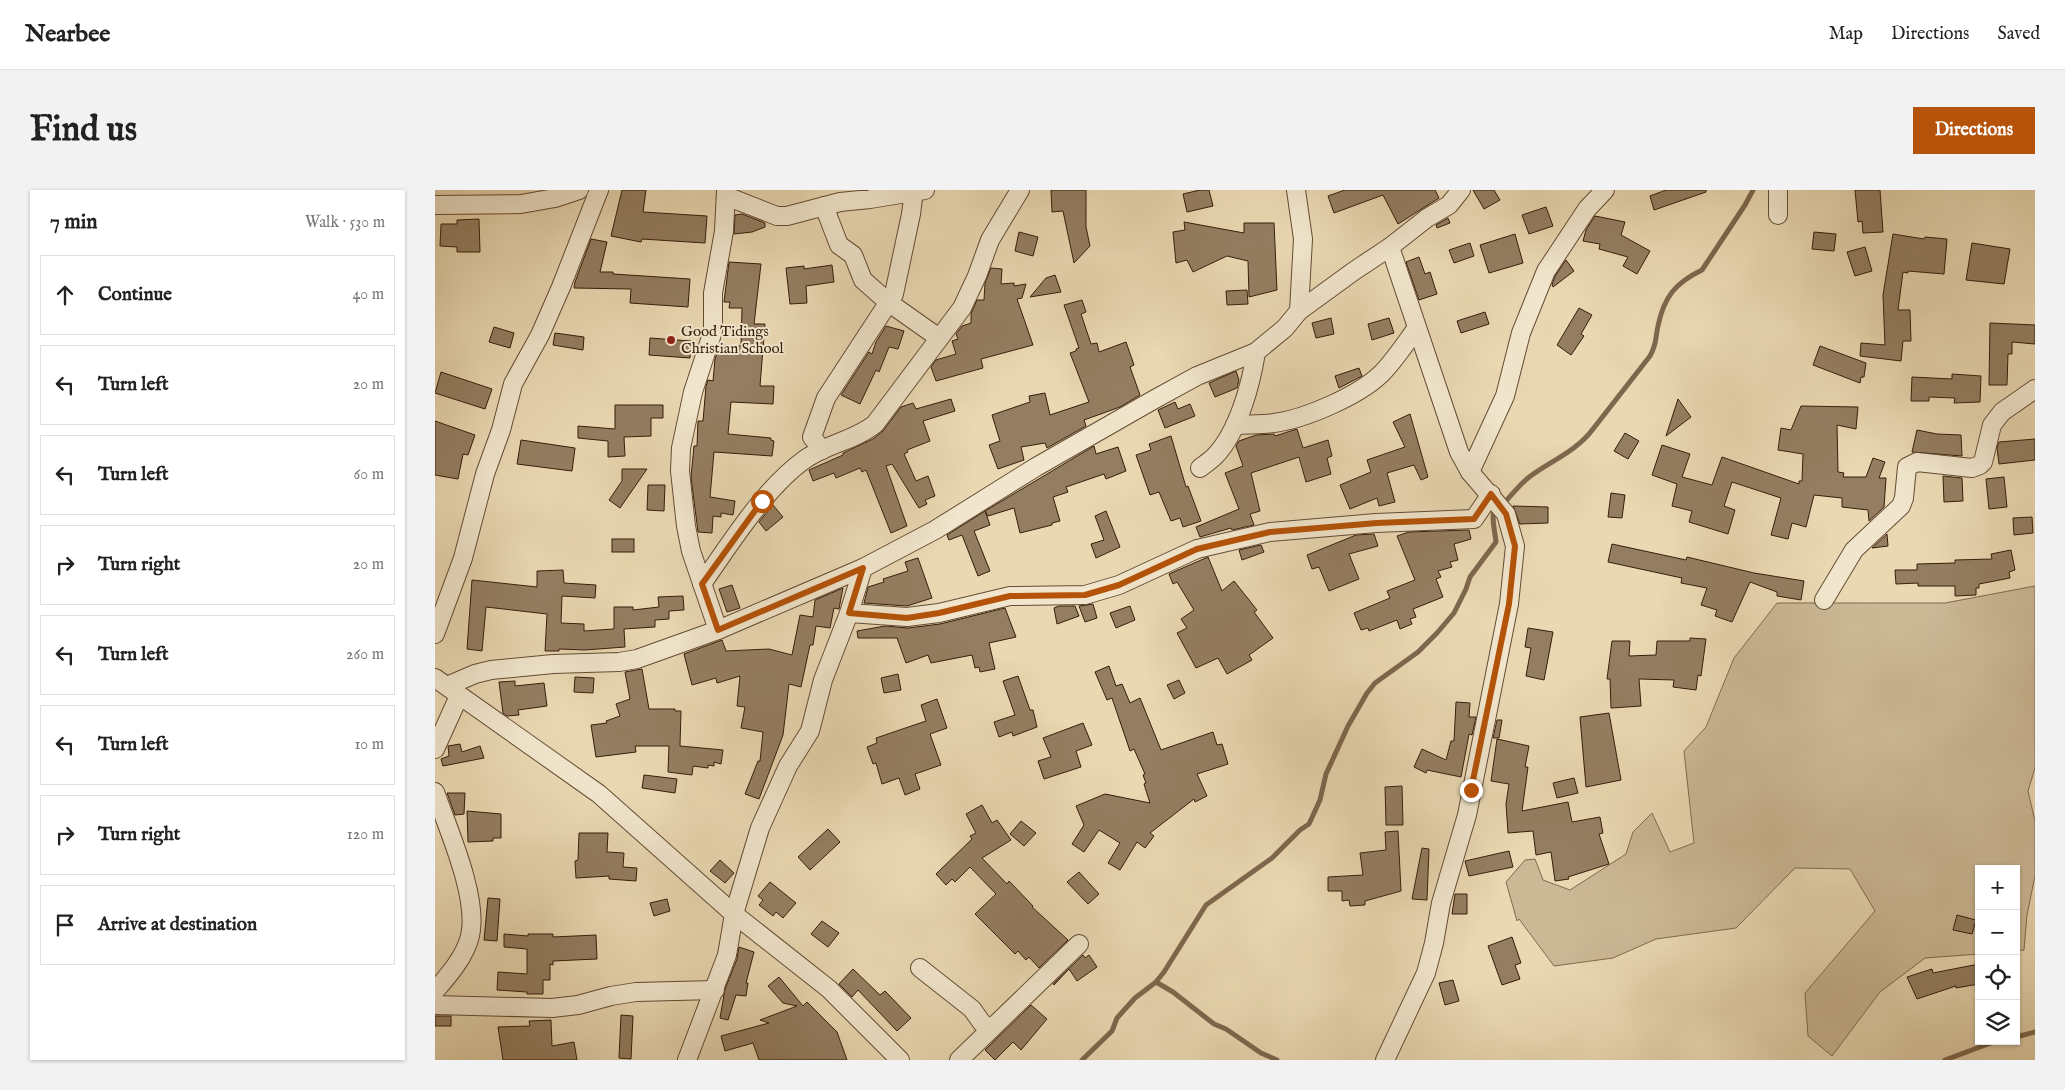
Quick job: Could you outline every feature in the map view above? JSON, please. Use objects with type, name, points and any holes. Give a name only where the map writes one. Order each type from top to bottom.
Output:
[{"type":"street","points":[[435,205],[521,204],[555,198],[579,190]]},
{"type":"street","points":[[435,634],[463,558],[485,474],[501,430],[513,384],[540,335],[558,295],[599,190]]},
{"type":"street","points":[[718,630],[702,584],[686,526],[680,471],[681,448],[693,392],[713,331],[713,293],[724,231],[726,193],[777,216],[797,215],[846,201],[870,200],[917,190],[895,289],[823,403],[812,436],[822,450]]},
{"type":"street","points":[[702,584],[762,501],[798,465],[822,450],[867,430],[875,424],[962,308],[977,276],[989,240],[1020,190]]},
{"type":"street","points":[[1296,190],[1303,238],[1299,311]]},
{"type":"street","points":[[435,712],[449,692],[475,674],[491,670],[553,664],[628,661],[718,630],[863,568],[935,530],[1036,466],[1147,403],[1197,376],[1256,352],[1285,328],[1299,311],[1390,247],[1427,218],[1449,205],[1461,190]]},
{"type":"street","points":[[1470,472],[1505,396],[1521,332],[1544,276],[1587,209],[1605,190]]},
{"type":"street","points":[[1778,190],[1778,215]]},
{"type":"street","points":[[824,206],[839,245],[853,255],[863,280],[888,302],[939,338]]},
{"type":"street","points":[[1385,1060],[1426,973],[1441,903],[1467,815],[1509,604],[1515,546],[1506,514],[1491,494],[1470,472],[1459,452],[1416,329],[1390,247]]},
{"type":"street","points":[[1235,424],[1273,424],[1291,420],[1334,404],[1366,387],[1393,361],[1416,329]]},
{"type":"street","points":[[1200,468],[1215,456],[1235,424],[1248,391],[1256,352]]},
{"type":"street","points":[[1824,600],[1854,550],[1901,506],[1904,498],[1907,467],[1917,462],[1972,468],[1980,465],[1983,462],[1992,425],[2002,412],[2035,389]]},
{"type":"street","points":[[849,613],[907,618],[939,613],[1010,596],[1085,595],[1119,585],[1197,549],[1270,532],[1377,523],[1474,519],[1491,494]]},
{"type":"street","points":[[687,1060],[727,955],[733,914],[760,828],[788,766],[809,731],[823,680],[849,613],[863,568]]},
{"type":"street","points":[[449,692],[599,794],[733,914],[829,989],[900,1060]]},
{"type":"street","points":[[435,749],[449,692]]},
{"type":"street","points":[[435,792],[467,884],[471,925],[470,938],[460,958],[450,974],[435,991]]},
{"type":"street","points":[[959,1060],[1079,944]]},
{"type":"street","points":[[920,968],[972,1010],[982,1023],[991,1029]]},
{"type":"street","points":[[435,1005],[557,1008],[636,992],[715,990]]},
{"type":"shaded area","points":[[2035,586],[2035,768],[2028,791],[2035,821],[2035,876],[2027,915],[2024,950],[2020,950],[2020,865],[1975,865],[1975,954],[1925,958],[1880,992],[1832,1056],[1808,1036],[1805,993],[1875,911],[1850,869],[1795,868],[1736,928],[1656,939],[1613,958],[1554,966],[1519,919],[1517,921],[1506,882],[1525,860],[1535,859],[1543,880],[1570,890],[1626,854],[1633,832],[1652,813],[1670,852],[1694,843],[1684,751],[1706,727],[1734,658],[1777,603],[1945,603]]},
{"type":"building","points":[[622,190],[646,190],[643,212],[707,216],[705,243],[642,239],[641,242],[611,236]]},
{"type":"building","points":[[1051,190],[1086,190],[1086,227],[1090,246],[1074,263],[1063,211],[1052,212]]},
{"type":"building","points":[[1209,190],[1213,206],[1187,212],[1183,194]]},
{"type":"building","points":[[1345,190],[1435,190],[1439,198],[1398,224],[1383,195],[1334,213],[1328,196]]},
{"type":"building","points":[[1473,190],[1494,190],[1500,200],[1484,209]]},
{"type":"building","points":[[1666,190],[1706,190],[1706,192],[1654,210],[1650,196]]},
{"type":"building","points":[[1855,190],[1880,190],[1883,232],[1863,233],[1862,221],[1858,222]]},
{"type":"building","points":[[1546,207],[1553,226],[1529,234],[1522,215]]},
{"type":"building","points":[[742,214],[765,223],[765,227],[752,232],[734,234],[735,215]]},
{"type":"building","points":[[1595,216],[1625,222],[1621,235],[1650,251],[1637,274],[1623,266],[1628,257],[1599,249],[1600,244],[1583,241],[1586,230]]},
{"type":"building","points":[[1448,218],[1450,223],[1437,228],[1436,225]]},
{"type":"building","points":[[479,219],[480,252],[457,252],[457,247],[440,246],[441,224],[457,224],[457,220]]},
{"type":"building","points":[[1184,222],[1244,233],[1244,223],[1274,223],[1277,290],[1249,297],[1248,261],[1227,256],[1193,272],[1187,260],[1176,263],[1173,232],[1185,230]]},
{"type":"building","points":[[1019,232],[1038,237],[1033,256],[1015,251]]},
{"type":"building","points":[[1814,232],[1836,234],[1834,251],[1812,249]]},
{"type":"building","points":[[1515,234],[1523,263],[1489,273],[1480,245]]},
{"type":"building","points":[[1893,234],[1924,239],[1925,237],[1947,239],[1944,274],[1903,272],[1898,310],[1910,310],[1911,341],[1903,341],[1901,361],[1860,356],[1861,343],[1885,345],[1883,295]]},
{"type":"building","points":[[591,239],[607,242],[600,272],[690,279],[688,307],[630,303],[631,289],[574,288]]},
{"type":"building","points":[[1470,243],[1474,256],[1454,263],[1449,250]]},
{"type":"building","points":[[1972,243],[2010,249],[2004,284],[1966,280]]},
{"type":"building","points":[[1865,247],[1872,271],[1855,276],[1847,252]]},
{"type":"building","points":[[1419,257],[1425,274],[1430,272],[1437,294],[1419,300],[1406,262]]},
{"type":"building","points":[[1566,260],[1574,271],[1553,287],[1555,276]]},
{"type":"building","points":[[729,262],[761,264],[754,324],[765,324],[760,386],[774,386],[773,404],[731,402],[728,434],[771,438],[774,441],[772,456],[714,452],[710,497],[735,501],[733,515],[721,513],[721,517],[713,516],[712,533],[698,532],[691,477],[694,446],[697,446],[698,421],[703,421],[706,386],[708,380],[713,381],[715,359],[720,345],[741,346],[742,308],[729,308],[730,302],[724,302]]},
{"type":"building","points":[[832,265],[834,282],[806,286],[807,303],[790,304],[786,268],[804,266],[804,269]]},
{"type":"building","points":[[991,268],[1002,269],[1001,284],[1014,283],[1014,286],[1026,284],[1022,298],[1017,299],[1033,345],[981,359],[983,368],[936,381],[931,367],[936,360],[956,354],[952,341],[958,339],[956,334],[962,326],[971,323],[971,314],[977,300],[984,300],[985,283]]},
{"type":"building","points":[[1055,275],[1061,292],[1030,297],[1046,278]]},
{"type":"building","points":[[1247,290],[1248,304],[1227,305],[1226,291]]},
{"type":"building","points":[[1082,300],[1086,312],[1081,314],[1091,344],[1097,343],[1099,352],[1126,342],[1134,365],[1130,367],[1140,395],[1120,407],[1084,420],[1086,426],[1047,448],[1045,443],[1021,447],[1024,460],[998,469],[989,445],[1000,441],[992,415],[1030,402],[1029,396],[1045,393],[1050,415],[1089,402],[1070,353],[1079,348],[1064,305]]},
{"type":"building","points":[[1579,308],[1592,315],[1581,334],[1584,336],[1571,355],[1557,345]]},
{"type":"building","points":[[1485,312],[1489,324],[1461,333],[1457,321]]},
{"type":"building","points":[[1331,318],[1334,334],[1316,338],[1312,323]]},
{"type":"building","points":[[1389,318],[1394,333],[1372,340],[1368,324]]},
{"type":"building","points":[[1990,323],[2035,325],[2035,344],[2012,342],[2012,354],[2008,354],[2007,385],[1989,385]]},
{"type":"building","points":[[886,326],[904,331],[898,349],[889,347],[879,372],[876,370],[860,404],[841,395],[869,352],[872,354],[876,342]]},
{"type":"building","points":[[494,327],[514,333],[510,348],[489,342]]},
{"type":"building","points":[[555,333],[584,337],[583,350],[553,345]]},
{"type":"building","points":[[650,338],[691,341],[690,358],[649,355]]},
{"type":"building","points":[[1820,346],[1866,363],[1864,377],[1861,377],[1860,383],[1813,365]]},
{"type":"building","points":[[1359,368],[1362,376],[1339,388],[1335,376]]},
{"type":"building","points":[[1236,371],[1239,380],[1237,388],[1215,397],[1209,383]]},
{"type":"building","points":[[441,372],[492,389],[485,409],[435,393]]},
{"type":"building","points":[[1952,374],[1981,376],[1980,402],[1954,403],[1955,398],[1929,397],[1929,401],[1911,401],[1912,377],[1952,379]]},
{"type":"building","points":[[951,399],[955,411],[923,421],[930,441],[907,450],[908,452],[904,454],[916,481],[928,476],[935,496],[925,500],[927,504],[919,508],[892,464],[886,466],[907,526],[891,533],[866,470],[862,472],[860,468],[836,478],[834,473],[813,481],[809,470],[873,439],[883,431],[901,407],[913,403],[916,409]]},
{"type":"building","points":[[1678,399],[1691,417],[1666,436]]},
{"type":"building","points":[[1175,402],[1178,409],[1190,404],[1195,416],[1165,428],[1158,410]]},
{"type":"building","points":[[615,405],[663,405],[663,418],[651,418],[651,436],[624,437],[625,456],[608,457],[608,441],[578,438],[578,426],[615,429]]},
{"type":"building","points":[[1801,406],[1858,407],[1856,429],[1837,425],[1838,472],[1844,473],[1843,477],[1866,477],[1873,458],[1885,462],[1879,478],[1886,478],[1884,507],[1869,521],[1868,510],[1842,507],[1842,498],[1814,495],[1806,527],[1792,523],[1788,539],[1771,535],[1781,498],[1732,482],[1724,506],[1735,510],[1728,534],[1689,522],[1692,511],[1672,506],[1677,484],[1652,475],[1662,445],[1690,454],[1682,477],[1712,485],[1722,457],[1799,484],[1799,481],[1802,481],[1803,454],[1778,450],[1781,428],[1791,430]]},
{"type":"building","points":[[1410,414],[1428,477],[1421,480],[1414,465],[1387,473],[1395,502],[1379,506],[1377,498],[1350,509],[1340,485],[1371,472],[1367,460],[1405,447],[1393,422]]},
{"type":"building","points":[[435,421],[475,435],[468,455],[463,454],[458,479],[435,475]]},
{"type":"building","points":[[1297,429],[1303,448],[1328,440],[1332,456],[1327,458],[1331,474],[1306,482],[1299,457],[1251,473],[1260,511],[1250,514],[1254,525],[1232,530],[1231,528],[1200,537],[1196,527],[1239,509],[1225,473],[1243,466],[1236,446],[1239,441],[1256,435],[1274,434],[1275,436]]},
{"type":"building","points":[[1917,430],[1937,434],[1961,435],[1962,456],[1912,452]]},
{"type":"building","points":[[1625,433],[1639,441],[1628,459],[1614,451]]},
{"type":"building","points":[[1171,436],[1186,487],[1188,486],[1201,521],[1183,527],[1180,518],[1171,521],[1159,492],[1150,495],[1136,455],[1151,450],[1149,444]]},
{"type":"building","points":[[2035,439],[2035,460],[1999,464],[1997,448],[1999,442]]},
{"type":"building","points":[[521,440],[575,448],[572,471],[517,464]]},
{"type":"building","points":[[1094,446],[1096,454],[1118,447],[1126,471],[1106,479],[1104,474],[1066,487],[1068,492],[1053,497],[1060,521],[1052,523],[1052,525],[1020,533],[1014,508],[988,516],[985,511]]},
{"type":"building","points":[[622,469],[647,469],[620,508],[609,500],[622,481]]},
{"type":"building","points":[[1943,476],[1962,478],[1963,501],[1944,502]]},
{"type":"building","points":[[2004,477],[2007,507],[1989,509],[1986,479]]},
{"type":"building","points":[[648,485],[665,485],[664,511],[647,510]]},
{"type":"building","points":[[1611,493],[1625,495],[1622,518],[1608,517]]},
{"type":"building","points":[[773,505],[783,517],[766,531],[759,522]]},
{"type":"building","points":[[1513,506],[1548,507],[1548,523],[1520,524]]},
{"type":"building","points":[[985,511],[990,525],[974,531],[990,571],[978,576],[962,535],[949,540],[947,535]]},
{"type":"building","points":[[1106,511],[1120,547],[1096,558],[1091,544],[1104,540],[1095,516]]},
{"type":"building","points":[[2032,517],[2033,533],[2014,535],[2013,518]]},
{"type":"building","points":[[1469,530],[1471,539],[1454,544],[1458,560],[1450,562],[1452,567],[1438,571],[1441,577],[1436,579],[1443,597],[1413,609],[1416,617],[1410,619],[1412,624],[1400,629],[1397,620],[1369,631],[1368,628],[1361,630],[1354,613],[1390,598],[1387,591],[1415,580],[1397,536],[1409,532]]},
{"type":"building","points":[[1374,534],[1378,546],[1349,554],[1359,579],[1329,591],[1319,567],[1312,569],[1307,555],[1356,535]]},
{"type":"building","points":[[1887,534],[1888,546],[1872,548]]},
{"type":"building","points":[[612,539],[634,539],[634,552],[612,552]]},
{"type":"building","points":[[1612,544],[1686,560],[1687,557],[1754,573],[1804,581],[1801,600],[1777,596],[1777,592],[1750,582],[1732,622],[1715,616],[1717,610],[1701,605],[1707,588],[1681,583],[1682,578],[1608,562]]},
{"type":"building","points":[[1261,545],[1264,552],[1242,560],[1239,550]]},
{"type":"building","points":[[2011,550],[2015,570],[2009,572],[2010,578],[1979,584],[1979,588],[1976,588],[1976,595],[1955,596],[1955,586],[1918,586],[1918,583],[1896,584],[1895,570],[1917,570],[1917,564],[1955,563],[1955,560],[1992,559],[1991,554]]},
{"type":"building","points":[[1208,557],[1222,591],[1234,581],[1257,610],[1254,612],[1273,638],[1249,655],[1252,660],[1227,674],[1218,658],[1196,668],[1177,633],[1187,628],[1181,619],[1194,610],[1177,582],[1173,584],[1169,574]]},
{"type":"building","points":[[918,558],[932,598],[907,606],[864,603],[868,587],[884,582],[883,579],[908,571],[905,562]]},
{"type":"building","points":[[563,570],[564,583],[596,585],[595,598],[562,596],[561,623],[584,624],[584,631],[614,629],[614,607],[633,607],[633,610],[659,607],[658,597],[683,596],[684,610],[669,611],[669,619],[655,620],[655,627],[624,629],[625,647],[545,651],[547,614],[486,607],[482,651],[467,649],[472,580],[537,587],[537,571]]},
{"type":"building","points":[[732,585],[740,608],[727,612],[719,589]]},
{"type":"building","points":[[843,588],[839,609],[834,608],[830,628],[816,626],[813,645],[810,645],[801,687],[789,684],[783,735],[759,799],[745,794],[758,761],[760,761],[763,732],[741,728],[745,707],[737,706],[740,676],[717,683],[716,678],[692,685],[684,654],[722,640],[726,651],[769,649],[792,655],[800,615],[813,617],[815,600]]},
{"type":"building","points":[[1093,604],[1097,618],[1085,622],[1079,606]]},
{"type":"building","points":[[1059,606],[1075,606],[1079,616],[1057,624],[1054,608]]},
{"type":"building","points":[[1130,606],[1135,620],[1116,628],[1110,613]]},
{"type":"building","points":[[1005,608],[1016,637],[989,643],[995,669],[980,672],[979,667],[975,668],[972,655],[931,663],[928,655],[906,663],[897,638],[858,638],[857,631],[885,626],[908,628],[940,624]]},
{"type":"building","points":[[1528,628],[1553,632],[1544,680],[1526,676],[1531,648],[1525,647]]},
{"type":"building","points":[[1690,638],[1706,639],[1701,676],[1698,675],[1696,690],[1673,687],[1674,680],[1639,679],[1641,706],[1611,708],[1610,679],[1607,679],[1612,641],[1630,641],[1629,656],[1656,655],[1657,641],[1690,641]]},
{"type":"building","points":[[1109,666],[1116,686],[1122,684],[1130,703],[1140,698],[1161,750],[1213,732],[1217,745],[1222,744],[1228,764],[1197,774],[1207,796],[1195,802],[1194,799],[1150,833],[1154,836],[1145,848],[1137,842],[1120,870],[1108,863],[1120,843],[1099,830],[1084,852],[1072,844],[1084,825],[1076,806],[1105,794],[1150,803],[1144,784],[1146,783],[1143,775],[1145,774],[1134,749],[1130,751],[1112,698],[1107,700],[1095,672]]},
{"type":"building","points":[[642,669],[649,709],[675,709],[675,711],[681,711],[680,746],[723,750],[721,764],[714,762],[714,766],[708,765],[708,768],[693,766],[692,775],[668,772],[669,746],[635,746],[636,752],[596,757],[591,725],[607,723],[606,721],[620,716],[616,704],[630,699],[625,672]]},
{"type":"building","points":[[898,674],[901,690],[884,693],[881,678]]},
{"type":"building","points":[[1018,676],[1030,710],[1033,710],[1037,727],[1013,736],[1012,732],[999,737],[994,722],[1015,715],[1003,681]]},
{"type":"building","points":[[575,677],[594,678],[593,693],[574,692]]},
{"type":"building","points":[[1179,680],[1185,693],[1174,699],[1167,685]]},
{"type":"building","points":[[515,681],[515,686],[544,683],[547,706],[518,710],[519,715],[507,716],[503,713],[499,682]]},
{"type":"building","points":[[937,699],[947,728],[930,734],[941,765],[915,774],[920,789],[905,795],[899,778],[882,784],[876,763],[873,764],[867,747],[877,743],[876,738],[926,721],[921,705]]},
{"type":"building","points":[[1456,702],[1470,703],[1469,717],[1476,717],[1472,735],[1469,734],[1461,777],[1427,770],[1426,773],[1414,767],[1422,749],[1446,760],[1451,741],[1454,741]]},
{"type":"building","points":[[1609,713],[1621,780],[1586,787],[1580,717]]},
{"type":"building","points":[[1497,720],[1502,720],[1499,738],[1493,738]]},
{"type":"building","points":[[1083,723],[1092,745],[1076,751],[1081,767],[1044,779],[1038,761],[1051,757],[1043,738]]},
{"type":"building","points":[[1497,739],[1529,746],[1525,767],[1528,767],[1522,811],[1568,802],[1572,822],[1600,817],[1603,833],[1599,834],[1609,864],[1568,877],[1569,879],[1555,881],[1551,852],[1536,855],[1533,831],[1508,833],[1506,804],[1509,784],[1491,781]]},
{"type":"building","points":[[460,744],[462,752],[480,746],[484,758],[443,766],[441,759],[449,756],[448,746]]},
{"type":"building","points":[[644,775],[677,779],[675,793],[642,788]]},
{"type":"building","points":[[1574,778],[1578,793],[1557,798],[1553,783]]},
{"type":"building","points":[[1402,786],[1403,825],[1386,825],[1385,787]]},
{"type":"building","points":[[447,793],[465,793],[464,814],[455,815]]},
{"type":"building","points":[[982,805],[992,823],[997,820],[1011,840],[982,858],[1007,884],[1009,881],[1032,907],[1068,940],[1039,968],[1029,957],[1026,960],[1018,951],[1015,954],[975,914],[996,894],[970,867],[955,882],[952,879],[946,885],[936,874],[972,839],[970,836],[976,833],[966,814]]},
{"type":"building","points":[[467,811],[501,814],[501,838],[493,838],[493,841],[468,842]]},
{"type":"building","points":[[1021,821],[1036,833],[1024,846],[1010,834]]},
{"type":"building","points":[[828,829],[840,842],[810,870],[798,857]]},
{"type":"building","points":[[1398,831],[1401,891],[1365,901],[1365,905],[1350,906],[1349,900],[1342,901],[1342,891],[1328,891],[1328,877],[1363,875],[1360,853],[1386,850],[1385,832]]},
{"type":"building","points":[[579,833],[608,833],[607,852],[624,853],[623,867],[637,868],[636,881],[609,879],[609,876],[576,878],[575,861],[578,860]]},
{"type":"building","points":[[1422,848],[1429,849],[1427,900],[1412,899]]},
{"type":"building","points":[[1509,851],[1513,867],[1469,876],[1465,861]]},
{"type":"building","points":[[720,860],[734,873],[725,883],[710,871]]},
{"type":"building","points":[[1079,872],[1099,894],[1088,904],[1067,882]]},
{"type":"building","points":[[770,882],[796,903],[783,918],[776,912],[773,916],[759,905],[763,900],[758,896]]},
{"type":"building","points":[[1455,894],[1467,894],[1467,914],[1452,914]]},
{"type":"building","points":[[488,898],[500,899],[497,941],[484,940]]},
{"type":"building","points":[[667,899],[670,911],[654,916],[650,903]]},
{"type":"building","points":[[1957,915],[1975,920],[1972,934],[1953,930]]},
{"type":"building","points":[[822,921],[839,933],[828,947],[811,934]]},
{"type":"building","points":[[504,934],[528,936],[528,934],[553,934],[553,937],[596,935],[597,959],[553,961],[553,965],[550,964],[550,980],[543,980],[543,994],[497,990],[498,972],[527,974],[527,949],[504,947]]},
{"type":"building","points":[[1512,937],[1521,963],[1515,965],[1520,979],[1502,985],[1488,946]]},
{"type":"building","points":[[739,947],[754,952],[746,983],[748,983],[746,996],[736,995],[728,1020],[720,1018],[725,989],[737,959]]},
{"type":"building","points":[[1083,955],[1085,958],[1089,955],[1097,967],[1077,981],[1069,969],[1053,984]]},
{"type":"building","points":[[1975,965],[1975,985],[1956,988],[1956,986],[1917,999],[1907,977],[1932,969],[1933,973]]},
{"type":"building","points":[[853,969],[880,995],[885,991],[911,1018],[897,1031],[858,990],[852,997],[839,984]]},
{"type":"building","points":[[779,977],[803,1006],[807,1002],[837,1032],[847,1060],[759,1060],[753,1043],[725,1051],[721,1036],[769,1023],[760,1020],[797,1006],[783,1003],[768,986]]},
{"type":"building","points":[[1453,980],[1459,1001],[1445,1005],[1439,983]]},
{"type":"building","points":[[1031,1005],[1047,1019],[1021,1050],[1013,1042],[995,1060],[985,1050]]},
{"type":"building","points":[[621,1015],[633,1016],[631,1059],[619,1058]]},
{"type":"building","points":[[435,1016],[451,1016],[451,1026],[435,1026]]},
{"type":"building","points":[[551,1020],[552,1046],[574,1042],[577,1060],[503,1060],[498,1027],[530,1026],[529,1021]]},
{"type":"waterway","points":[[1504,503],[1528,478],[1579,444],[1593,429],[1650,356],[1655,345],[1657,331],[1667,299],[1685,280],[1702,270],[1753,190]]},
{"type":"waterway","points":[[1082,1060],[1112,1031],[1117,1018],[1135,998],[1156,982],[1206,905],[1272,858],[1300,830],[1309,824],[1320,800],[1326,774],[1348,726],[1367,693],[1375,683],[1418,652],[1437,633],[1454,613],[1470,577],[1496,542],[1493,521],[1494,508]]},
{"type":"waterway","points":[[1156,982],[1173,992],[1214,1024],[1226,1029],[1261,1053],[1277,1060]]},
{"type":"waterway","points":[[2020,1036],[2035,1032]]},
{"type":"waterway","points":[[1945,1060],[1985,1045]]},
{"type":"place","name":"Good Tidings Christian School","points":[[671,340]]},
{"type":"route","points":[[762,501],[702,584],[718,630],[863,568],[849,613],[907,618],[939,613],[1010,596],[1069,597],[1102,591],[1197,549],[1270,532],[1377,523],[1474,519],[1491,494],[1506,514],[1515,546],[1509,604],[1471,790]]}]
